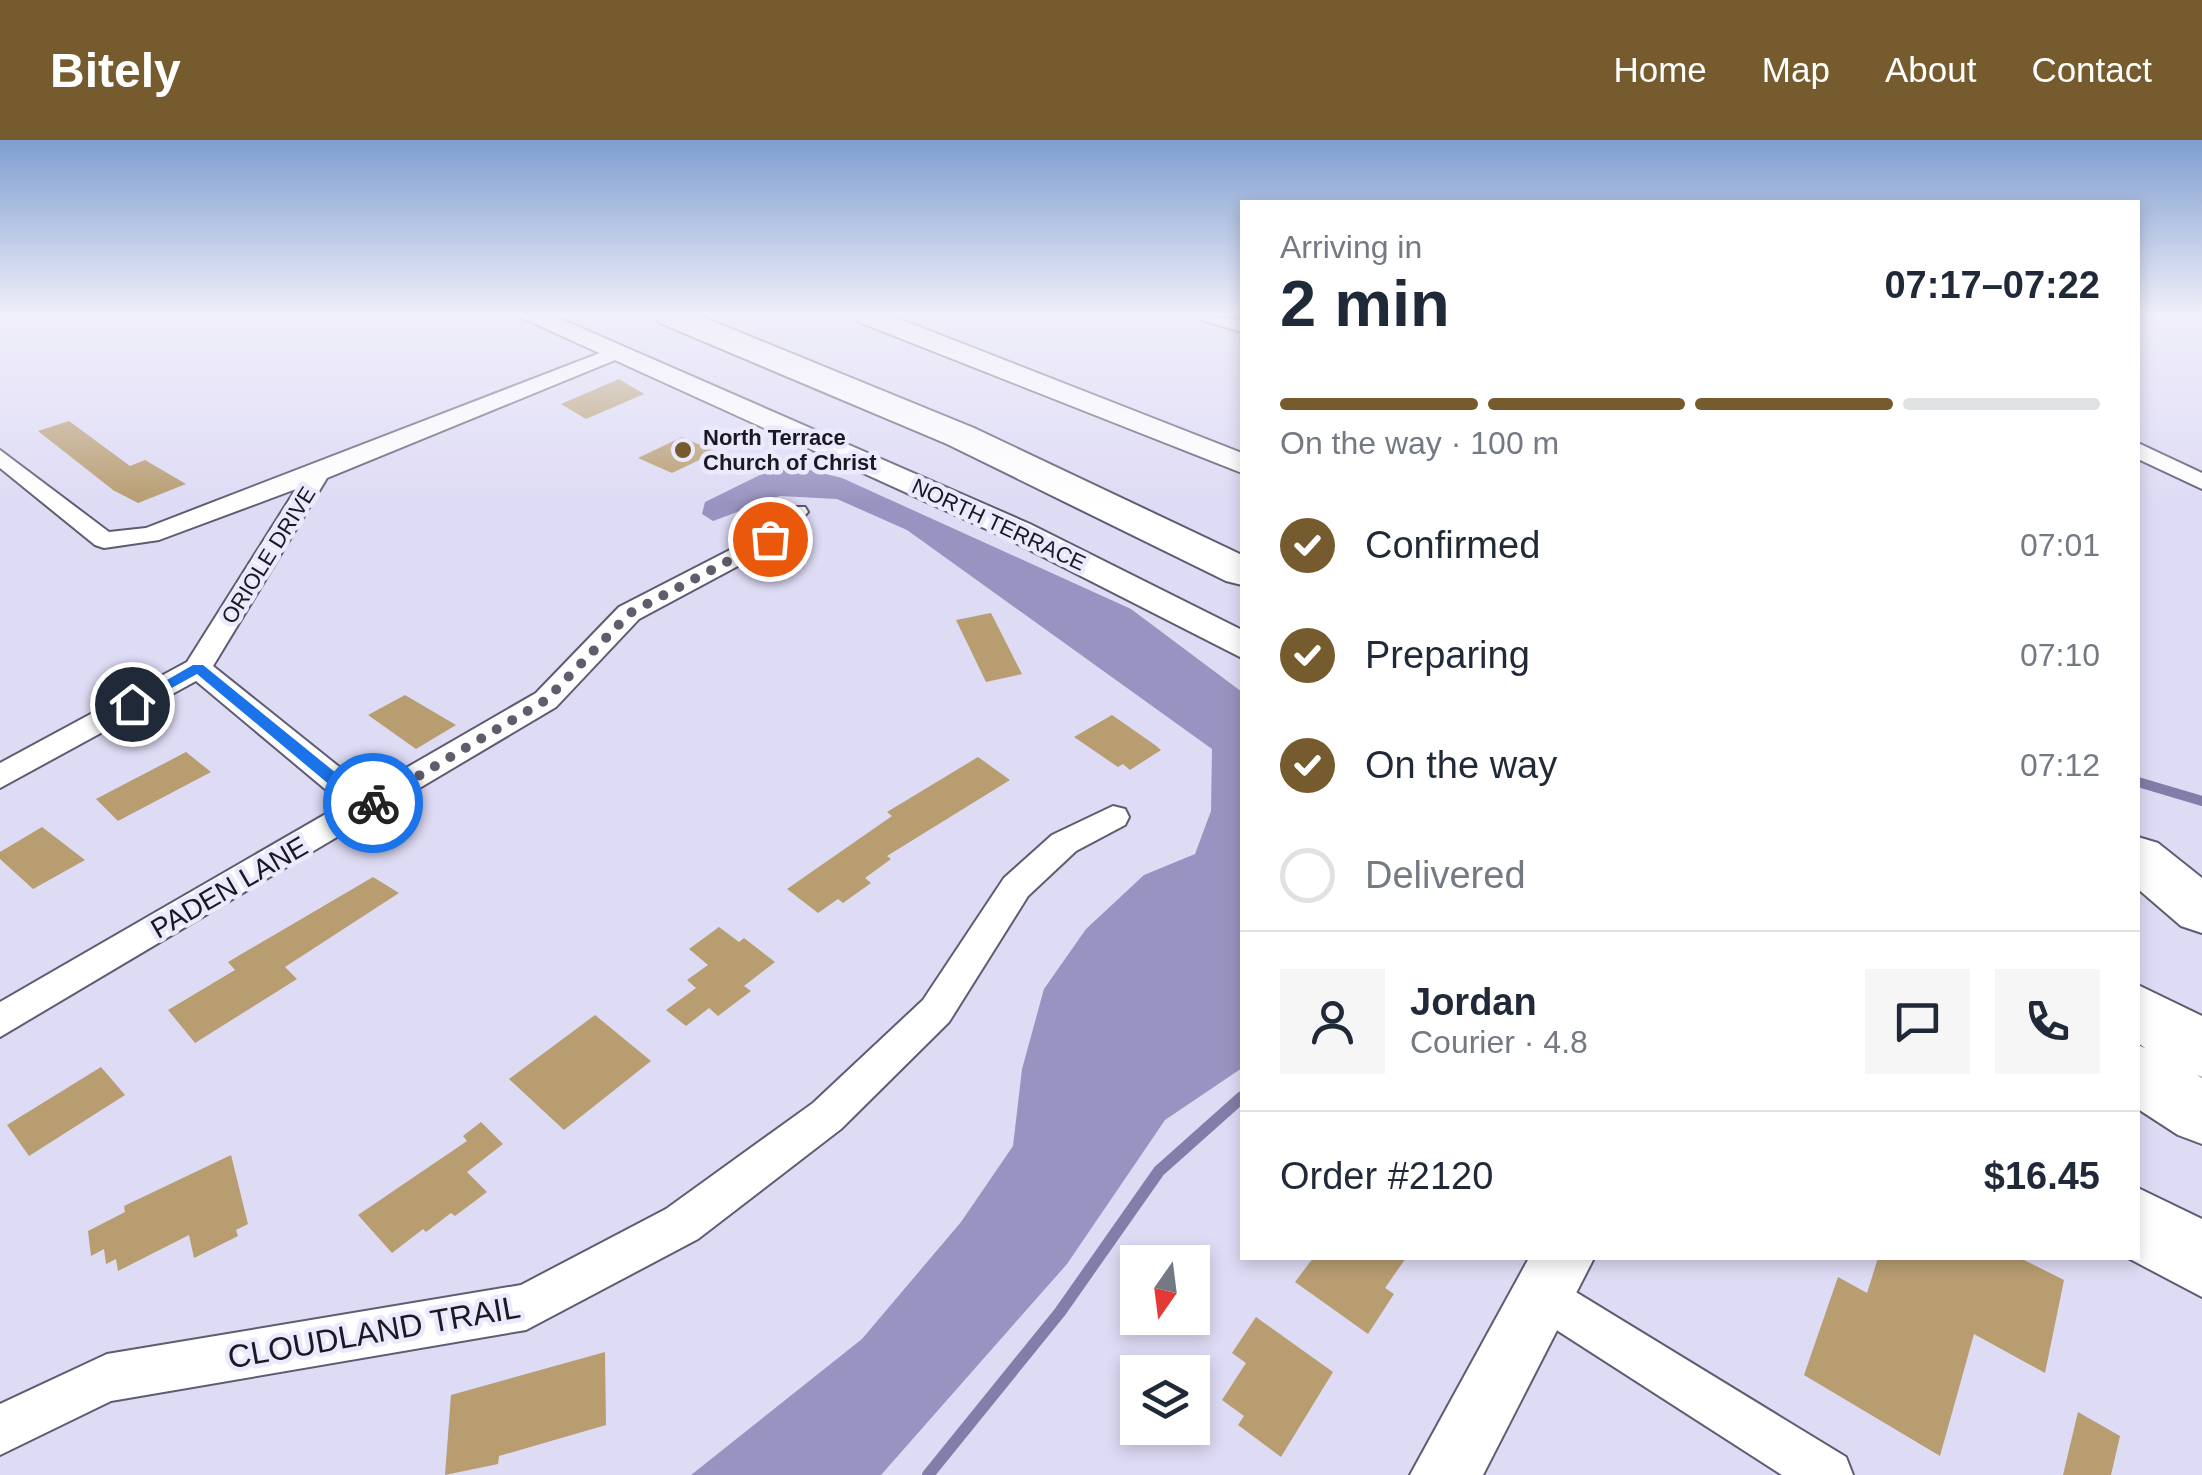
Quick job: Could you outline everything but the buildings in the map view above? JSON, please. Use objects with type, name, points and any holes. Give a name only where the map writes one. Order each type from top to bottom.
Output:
[{"type":"highway","points":[[822,378],[979,443],[1118,507],[1240,571]]},
{"type":"highway","points":[[898,378],[1174,497]]},
{"type":"highway","points":[[2140,860],[2202,910]]},
{"type":"highway","points":[[2140,1012],[2202,1049]]},
{"type":"highway","points":[[2140,1075],[2202,1114]]},
{"type":"highway","points":[[2140,1224],[2202,1260]]},
{"type":"street","name":"ORIOLE DRIVE","points":[[0,777],[198,668],[318,474],[553,378]]},
{"type":"street","name":"NORTH TERRACE","points":[[677,378],[1018,531],[1180,610],[1240,645]]},
{"type":"street","points":[[1025,378],[1240,463]]},
{"type":"street","points":[[2140,451],[2202,482]]},
{"type":"street","points":[[0,457],[12,479],[104,540],[122,541],[318,474]]},
{"type":"street","points":[[2140,474],[2202,490]]},
{"type":"street","name":"PADEN LANE","points":[[0,1021],[546,700],[630,613],[770,539],[796,512]]},
{"type":"street","points":[[198,668],[367,807]]},
{"type":"street","name":"CLOUDLAND TRAIL","points":[[0,1430],[108,1378],[526,1308],[682,1224],[827,1116],[936,1011],[1016,887],[1064,844],[1114,817]]},
{"type":"street","points":[[1445,1475],[1553,1276],[1828,1475]]},
{"type":"shaded area","points":[[805,469],[842,478],[1131,609],[1240,691],[1240,1069],[1165,1120],[1067,1264],[881,1475],[691,1475],[862,1339],[961,1222],[1013,1146],[1022,1069],[1044,989],[1086,929],[1144,875],[1195,854],[1211,811],[1212,749],[907,530],[837,499],[780,496],[713,521],[702,514],[705,502],[768,471]]},
{"type":"waterway","points":[[2140,783],[2202,801]]},
{"type":"waterway","points":[[928,1475],[1060,1312],[1159,1171],[1240,1099]]},
{"type":"way so far","points":[[373,803],[546,700],[630,613],[770,539]]},
{"type":"place","name":"North Terrace Church of Christ","points":[[683,450]]},
{"type":"route","points":[[132,704],[198,668],[367,807],[373,803]]}]
